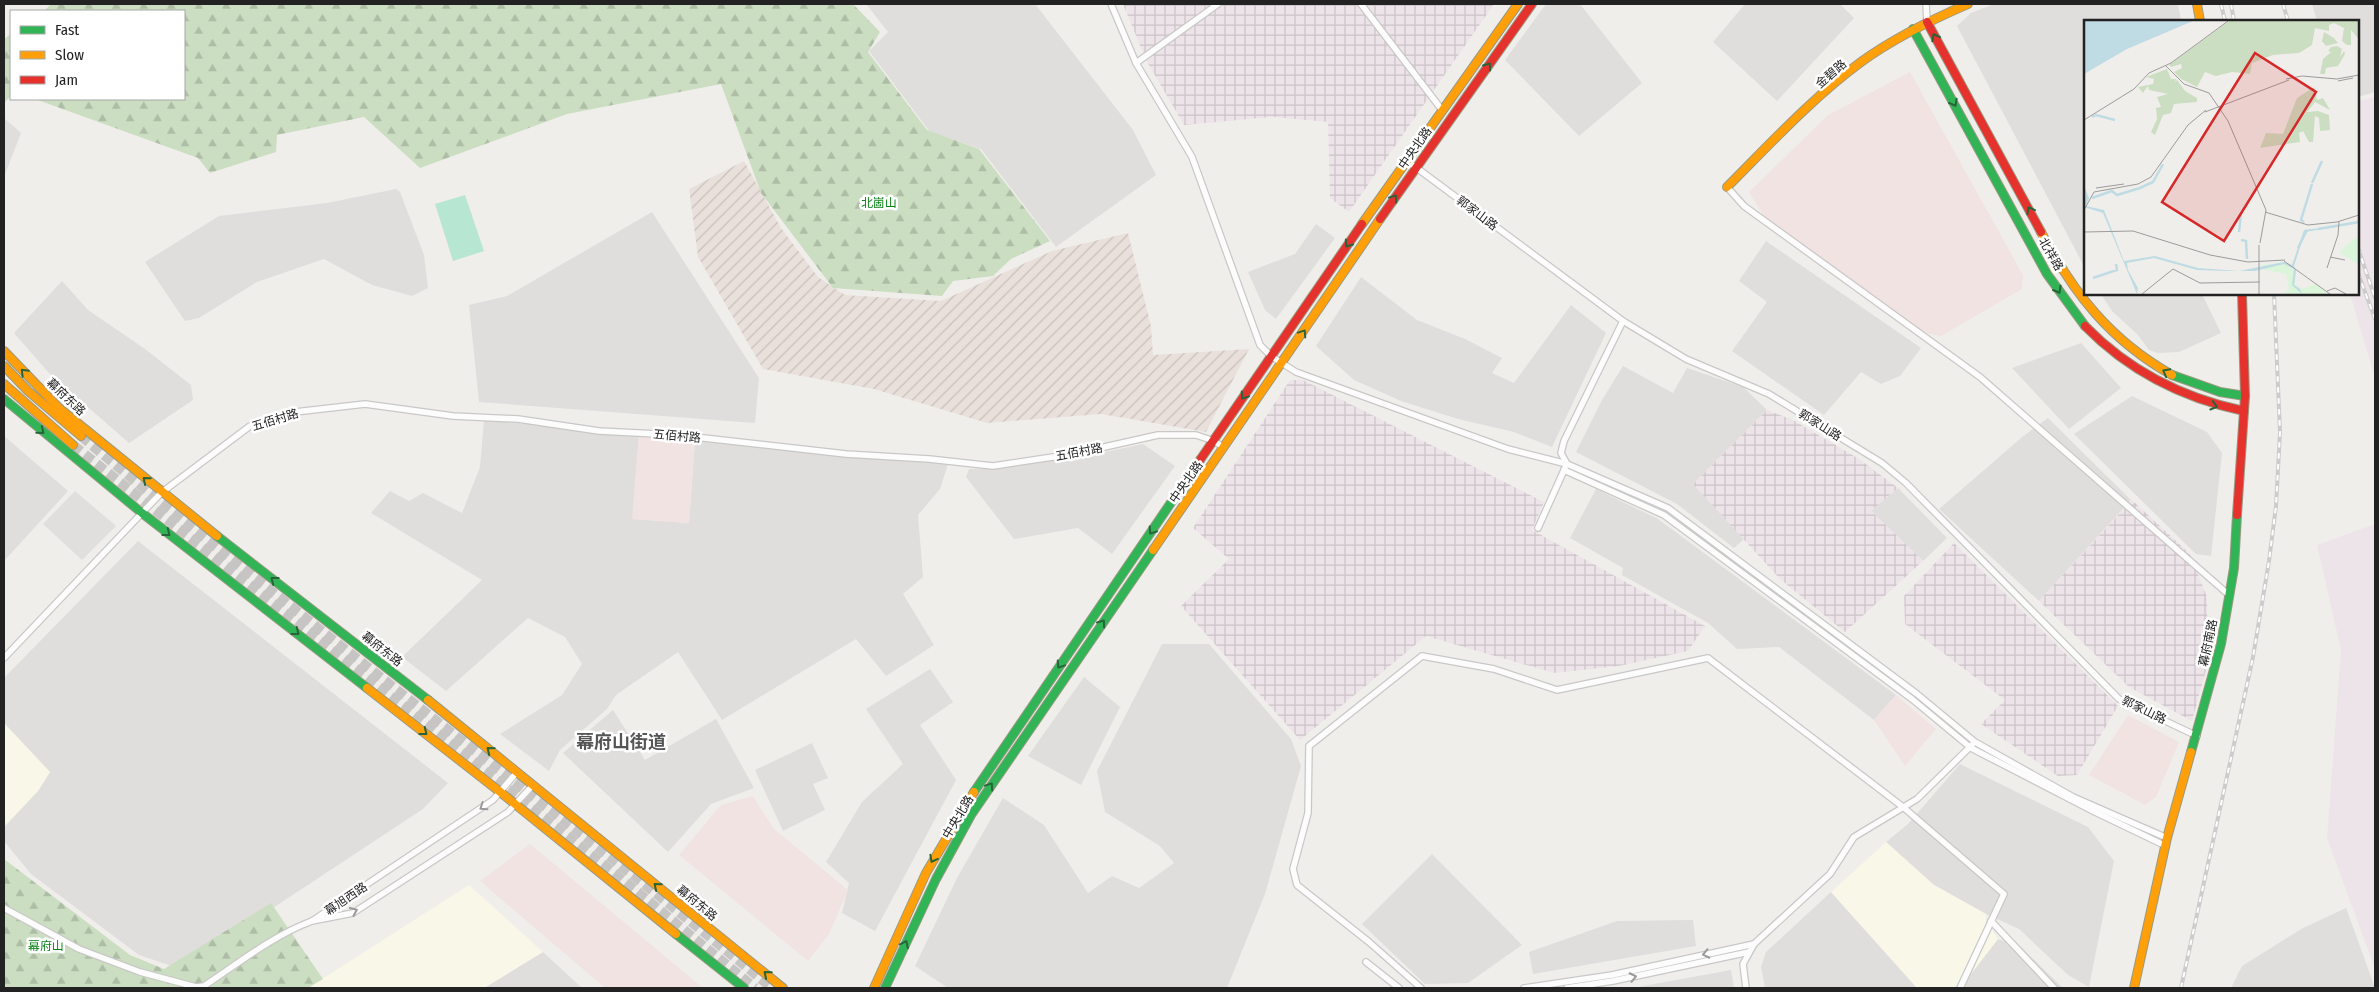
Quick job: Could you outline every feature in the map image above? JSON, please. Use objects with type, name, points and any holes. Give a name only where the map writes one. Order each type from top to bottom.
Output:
[{"type":"main road","name":"中央北路","points":[[874,988],[926,873],[962,809],[1406,160],[1518,4]]},
{"type":"main road","name":"中央北路","points":[[885,988],[936,879],[971,814],[1223,447],[1283,364],[1415,167],[1532,4]]},
{"type":"main road","name":"金碧路","points":[[1727,187],[1845,76],[1892,41],[1927,22],[1968,4]]},
{"type":"main road","points":[[2197,4],[2200,20]]},
{"type":"main road","name":"北祥路","points":[[1927,22],[2076,291],[2101,322],[2125,344],[2168,373],[2196,386],[2222,394],[2245,396]]},
{"type":"main road","name":"北祥路","points":[[1914,29],[2065,301],[2090,331],[2115,354],[2153,379],[2192,398],[2221,408],[2244,412]]},
{"type":"main road","points":[[1941,80],[1945,70],[1954,73]]},
{"type":"main road","name":"幕府南路","points":[[2134,988],[2167,842],[2221,644],[2234,568],[2245,396],[2242,295]]},
{"type":"main road","name":"幕府东路","points":[[4,352],[59,408],[161,492],[423,696],[783,988]]},
{"type":"main road","name":"幕府东路","points":[[4,366],[28,391],[81,436]]},
{"type":"main road","points":[[4,384],[73,445]]},
{"type":"main road","points":[[2192,398],[2199,394],[2196,386]]},
{"type":"main road","points":[[4,399],[142,512],[500,791],[515,806],[743,988]]},
{"type":"street","points":[[1111,4],[1136,63],[1192,157],[1260,345],[1271,356],[1296,372],[1508,449],[1567,464],[1668,508],[1917,694],[1975,742],[2073,796],[2167,842]]},
{"type":"street","points":[[1136,63],[1218,4]]},
{"type":"street","points":[[1362,4],[1442,110]]},
{"type":"street","points":[[1926,4],[1927,22]]},
{"type":"street","name":"郭家山路","points":[[1406,160],[1622,321],[1686,359],[1769,394],[1882,464],[1906,483],[2118,699],[2197,736]]},
{"type":"street","points":[[1727,187],[1744,206],[1980,377],[2229,595]]},
{"type":"street","points":[[1567,464],[1561,453],[1564,441],[1622,321]]},
{"type":"street","name":"五佰村路","points":[[4,658],[161,492],[250,426],[295,412],[365,404],[453,416],[518,419],[599,431],[676,435],[846,454],[929,459],[993,466],[1073,454],[1158,436],[1196,435],[1214,441]]},
{"type":"street","points":[[1214,441],[1223,447]]},
{"type":"street","points":[[1538,528],[1567,464]]},
{"type":"street","points":[[1564,470],[1664,515],[1912,699],[1971,748],[2094,812],[2167,842]]},
{"type":"street","points":[[1421,988],[1369,942],[1297,885],[1294,869],[1308,813],[1309,746],[1422,656],[1494,669],[1557,690],[1708,658],[1904,807],[2004,894],[1960,988]]},
{"type":"street","points":[[1746,988],[1743,964],[1754,944],[1830,874],[1854,837],[1917,799],[1975,742]]},
{"type":"street","name":"幕旭西路","points":[[312,921],[493,800],[517,772]]},
{"type":"street","name":"幕旭西路","points":[[312,921],[353,913],[515,806],[533,785]]},
{"type":"street","points":[[4,908],[79,949],[140,972],[196,987],[204,986],[252,952],[295,928],[312,921]]},
{"type":"street","points":[[1991,921],[2054,988]]},
{"type":"street","points":[[1524,988],[1612,975],[1754,944]]},
{"type":"street","points":[[1567,988],[1613,981],[1749,952]]},
{"type":"street","points":[[1366,962],[1399,988]]},
{"type":"street","points":[[1612,975],[1612,988]]},
{"type":"shaded area","points":[[866,4],[1035,4],[1133,130],[1156,175],[1056,247],[981,149],[930,132],[869,51],[888,32]]},
{"type":"shaded area","points":[[1123,4],[1494,4],[1349,212],[1330,198],[1328,122],[1273,117],[1184,125],[1146,60]]},
{"type":"shaded area","points":[[1546,4],[1580,4],[1642,83],[1579,136],[1505,60]]},
{"type":"shaded area","points":[[1745,4],[1840,4],[1854,18],[1777,101],[1713,42]]},
{"type":"shaded area","points":[[1994,4],[2178,4],[2181,20],[2084,20],[2084,266],[1957,26],[1971,13]]},
{"type":"shaded area","points":[[2312,4],[2375,4],[2375,92],[2359,97],[2359,20],[2317,20]]},
{"type":"shaded area","points":[[1910,72],[2023,275],[2022,289],[1941,336],[1924,333],[1765,218],[1749,192],[1828,115]]},
{"type":"shaded area","points":[[2375,97],[2375,378],[2350,295],[2359,295],[2359,101]]},
{"type":"shaded area","points":[[4,118],[21,133],[4,177]]},
{"type":"shaded area","points":[[744,161],[781,228],[818,277],[845,295],[941,301],[1052,251],[1128,233],[1151,326],[1153,355],[1249,349],[1206,432],[1101,414],[987,423],[874,389],[763,369],[698,257],[689,189]]},
{"type":"shaded area","points":[[396,189],[400,192],[424,255],[428,288],[412,296],[372,285],[324,259],[257,282],[199,318],[185,321],[145,262],[219,216],[327,203]]},
{"type":"shaded area","points":[[652,212],[759,378],[755,423],[479,402],[469,305],[507,296]]},
{"type":"shaded area","points":[[1316,224],[1335,238],[1276,319],[1265,310],[1248,272],[1295,254]]},
{"type":"shaded area","points":[[1766,241],[1921,348],[1900,376],[1881,384],[1861,372],[1824,415],[1732,351],[1767,302],[1739,281]]},
{"type":"shaded area","points":[[1361,277],[1417,320],[1465,339],[1502,358],[1492,373],[1514,383],[1571,305],[1606,333],[1552,447],[1514,432],[1458,419],[1401,401],[1354,380],[1316,346]]},
{"type":"shaded area","points":[[62,281],[88,310],[145,349],[191,385],[193,400],[129,443],[49,373],[14,333]]},
{"type":"shaded area","points":[[2102,295],[2202,295],[2221,333],[2179,352],[2158,353],[2149,350],[2138,335],[2112,311]]},
{"type":"shaded area","points":[[2081,343],[2121,388],[2069,429],[2012,368]]},
{"type":"shaded area","points":[[1623,366],[1673,393],[1687,368],[1743,387],[1767,410],[1693,484],[1744,539],[1734,548],[1677,504],[1576,452],[1602,400]]},
{"type":"shaded area","points":[[1290,380],[1303,380],[1544,502],[1532,530],[1705,626],[1688,651],[1619,666],[1554,673],[1426,636],[1300,740],[1181,606],[1229,559],[1193,528]]},
{"type":"shaded area","points":[[2132,396],[2207,432],[2222,453],[2211,556],[2196,554],[2074,434]]},
{"type":"shaded area","points":[[1767,410],[1793,420],[1859,459],[1898,488],[1871,511],[1923,561],[1845,632],[1780,579],[1693,484]]},
{"type":"shaded area","points":[[2048,418],[2131,500],[2039,601],[1939,509],[2021,438]]},
{"type":"shaded area","points":[[484,420],[639,434],[633,519],[689,523],[695,439],[948,464],[940,489],[918,515],[923,577],[903,594],[934,645],[886,676],[856,639],[722,720],[678,652],[616,695],[607,709],[560,750],[549,771],[500,734],[562,695],[582,664],[565,637],[528,618],[446,691],[402,657],[482,580],[371,513],[390,491],[409,501],[423,493],[462,513],[480,467]]},
{"type":"shaded area","points":[[639,434],[695,439],[689,523],[632,519]]},
{"type":"shaded area","points":[[4,436],[68,491],[4,561]]},
{"type":"shaded area","points":[[1143,444],[1175,466],[1112,554],[1078,528],[1014,539],[966,477],[969,469],[993,468],[1081,457]]},
{"type":"shaded area","points":[[1898,488],[1947,538],[1923,561],[1871,511]]},
{"type":"shaded area","points":[[1596,489],[1658,519],[1896,695],[1874,720],[1779,647],[1737,649],[1708,623],[1622,575],[1623,568],[1570,538]]},
{"type":"shaded area","points":[[75,491],[116,526],[82,560],[43,524]]},
{"type":"shaded area","points":[[2132,500],[2190,554],[2207,597],[2208,663],[2192,721],[2129,687],[2039,601]]},
{"type":"shaded area","points":[[2375,524],[2375,969],[2327,838],[2341,650],[2317,545]]},
{"type":"shaded area","points":[[138,541],[448,783],[423,809],[279,904],[175,967],[139,955],[31,874],[4,841],[4,827],[38,791],[50,772],[4,723],[4,678]]},
{"type":"shaded area","points":[[1954,543],[2118,706],[2077,775],[2058,776],[1981,724],[2005,700],[1905,624],[1904,596]]},
{"type":"shaded area","points":[[1162,644],[1209,644],[1291,739],[1301,766],[1265,894],[1227,988],[948,988],[915,966],[957,878],[1003,798],[1044,825],[1088,893],[1112,876],[1139,888],[1174,863],[1160,846],[1105,812],[1097,771]]},
{"type":"shaded area","points":[[930,669],[953,702],[920,725],[956,780],[875,931],[842,913],[849,883],[826,862],[862,802],[903,764],[866,709]]},
{"type":"shaded area","points":[[1084,677],[1120,707],[1081,785],[1028,756]]},
{"type":"shaded area","points":[[1896,695],[1936,729],[1905,766],[1874,720]]},
{"type":"shaded area","points":[[613,710],[645,760],[716,719],[754,788],[711,804],[668,852],[563,753]]},
{"type":"shaded area","points":[[2128,715],[2179,742],[2156,797],[2145,805],[2089,775]]},
{"type":"shaded area","points":[[4,723],[50,772],[38,791],[4,827]]},
{"type":"shaded area","points":[[812,743],[828,778],[813,784],[825,810],[783,831],[755,770]]},
{"type":"shaded area","points":[[1960,764],[2088,827],[2114,861],[2089,987],[2068,975],[2019,929],[1986,914],[1934,885],[1886,842],[1908,824]]},
{"type":"shaded area","points":[[753,796],[774,829],[848,890],[829,934],[808,961],[679,855],[721,805]]},
{"type":"shaded area","points":[[1886,842],[1934,885],[1986,914],[1986,921],[1998,939],[1960,988],[1917,988],[1831,892]]},
{"type":"shaded area","points":[[530,844],[703,988],[605,988],[480,881]]},
{"type":"shaded area","points":[[1432,854],[1522,945],[1468,983],[1425,984],[1362,924]]},
{"type":"shaded area","points":[[469,885],[543,952],[484,988],[308,988]]},
{"type":"shaded area","points":[[1831,892],[1917,988],[1765,988],[1761,967],[1766,952]]},
{"type":"shaded area","points":[[2346,908],[2375,988],[2231,988],[2242,966],[2303,928]]},
{"type":"shaded area","points":[[1693,920],[1696,946],[1533,974],[1529,952],[1617,921]]},
{"type":"shaded area","points":[[1998,939],[2020,946],[2063,988],[1960,988]]},
{"type":"shaded area","points":[[543,952],[582,988],[484,988]]},
{"type":"shaded area","points":[[1731,970],[1734,988],[1632,988]]},
{"type":"green space","name":"北崮山","points":[[51,4],[853,4],[880,32],[868,52],[927,130],[979,149],[1050,241],[1011,259],[993,276],[953,281],[942,296],[833,288],[761,193],[721,84],[567,114],[420,168],[364,117],[277,135],[276,152],[210,173],[198,158],[38,100],[185,100],[185,10],[45,10]]},
{"type":"green space","points":[[10,35],[10,97],[4,103],[4,39]]},
{"type":"green space","points":[[465,195],[484,251],[453,261],[435,204]]},
{"type":"green space","name":"幕府山","points":[[4,859],[130,955],[164,969],[271,903],[323,979],[308,988],[4,988]]},
{"type":"tunnel","points":[[81,436],[252,576],[600,849],[772,988]]},
{"type":"tunnel","points":[[73,445],[613,872],[755,988]]},
{"type":"railway","points":[[2221,4],[2225,20]]},
{"type":"railway","points":[[2231,4],[2234,20]]},
{"type":"railway","points":[[2283,4],[2288,20]]},
{"type":"railway","points":[[2359,251],[2375,298]]},
{"type":"railway","points":[[2359,276],[2375,319]]},
{"type":"railway","points":[[2181,988],[2253,657],[2269,561],[2276,506],[2280,432],[2274,295]]},
{"type":"traffic: fast","points":[[1913,29],[2047,274],[2085,326]]},
{"type":"traffic: fast","points":[[2172,375],[2220,392],[2245,396]]},
{"type":"traffic: fast","points":[[4,399],[142,513],[367,688]]},
{"type":"traffic: fast","points":[[974,792],[1200,460]]},
{"type":"traffic: fast","points":[[2191,752],[2221,644],[2234,568],[2237,515]]},
{"type":"traffic: fast","points":[[217,536],[428,700]]},
{"type":"traffic: fast","points":[[885,988],[936,879],[971,815],[1153,550]]},
{"type":"traffic: fast","points":[[676,934],[744,988]]},
{"type":"traffic: slow","points":[[1362,224],[1518,4]]},
{"type":"traffic: slow","points":[[1727,187],[1808,106],[1861,62],[1913,30],[1968,4]]},
{"type":"traffic: slow","points":[[2197,4],[2200,20]]},
{"type":"traffic: slow","points":[[1153,550],[1380,219]]},
{"type":"traffic: slow","points":[[2041,232],[2067,276],[2096,314],[2130,347],[2172,375]]},
{"type":"traffic: slow","points":[[4,351],[59,408],[217,536]]},
{"type":"traffic: slow","points":[[4,366],[28,391],[81,436]]},
{"type":"traffic: slow","points":[[4,384],[73,445]]},
{"type":"traffic: slow","points":[[367,688],[499,791],[676,934]]},
{"type":"traffic: slow","points":[[428,700],[783,988]]},
{"type":"traffic: slow","points":[[2134,988],[2167,838],[2191,752]]},
{"type":"traffic: slow","points":[[874,988],[926,873],[974,792]]},
{"type":"traffic: jam","points":[[1380,219],[1532,4]]},
{"type":"traffic: jam","points":[[1927,22],[2041,232]]},
{"type":"traffic: jam","points":[[1200,460],[1362,224]]},
{"type":"traffic: jam","points":[[2237,515],[2245,396],[2242,295]]},
{"type":"traffic: jam","points":[[2085,326],[2120,356],[2158,381],[2199,399],[2244,411]]},
{"type":"district","name":"幕府山街道","points":[[621,742]]}]
